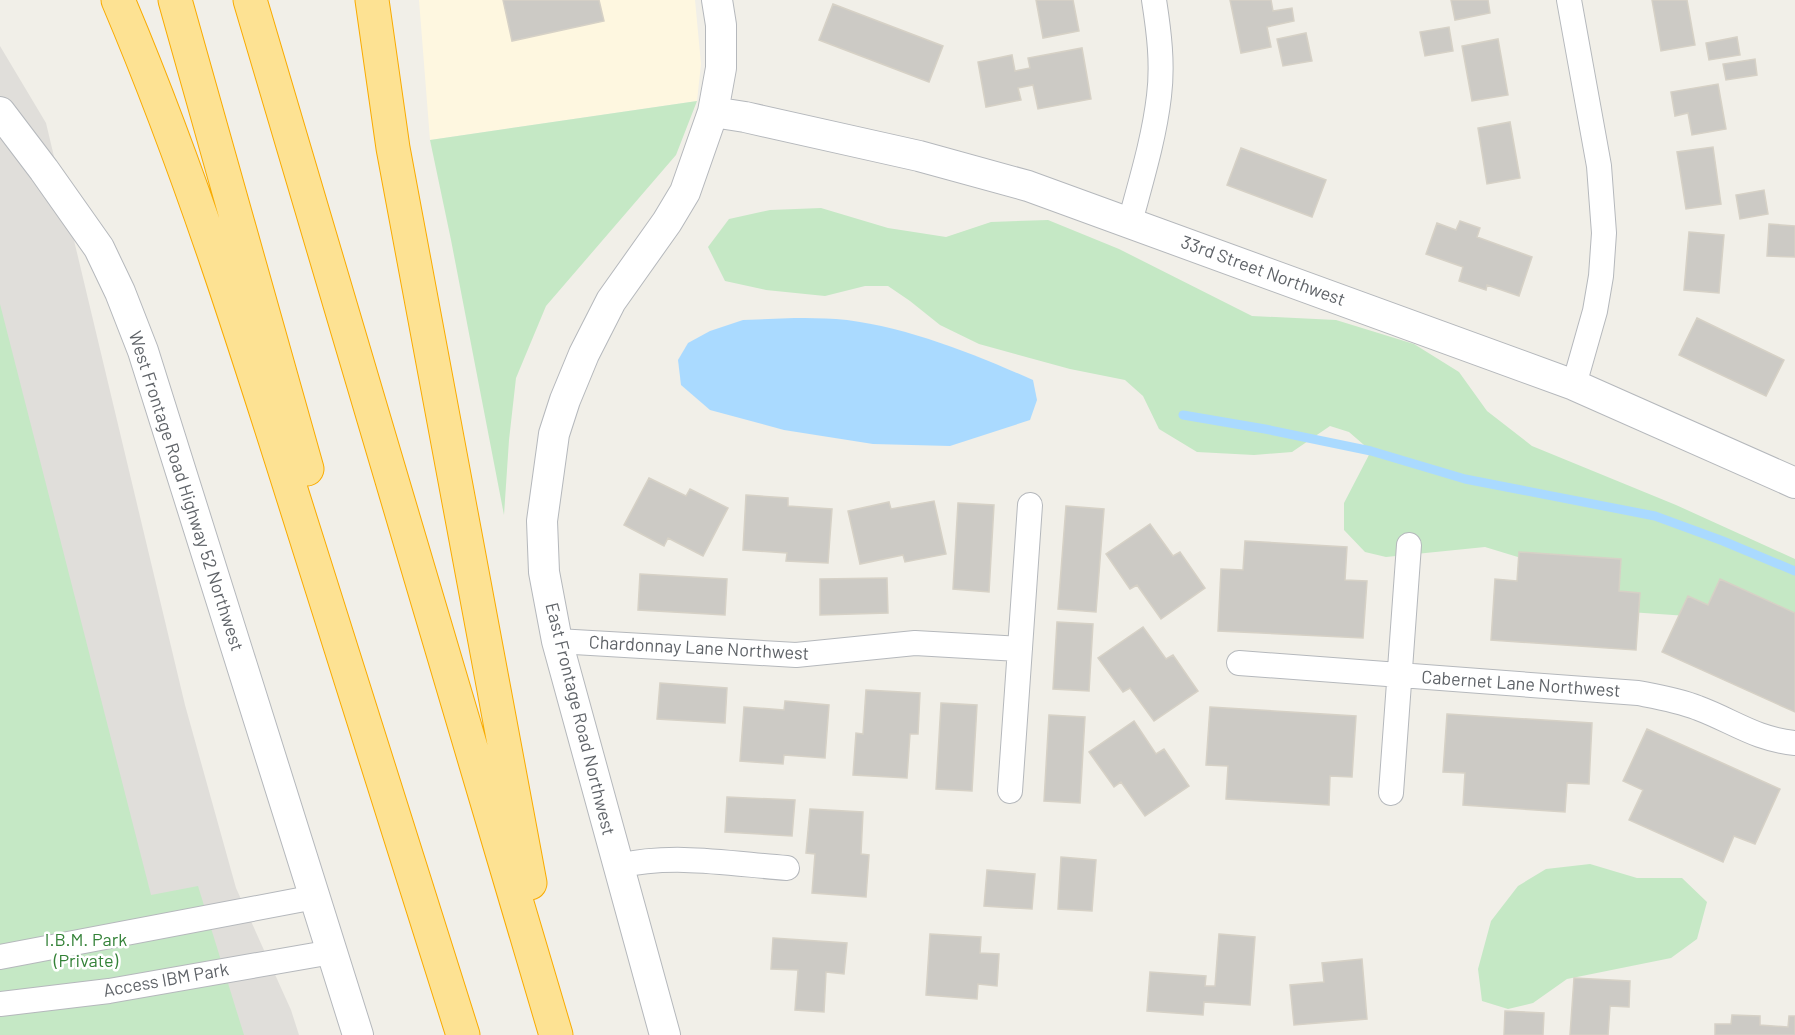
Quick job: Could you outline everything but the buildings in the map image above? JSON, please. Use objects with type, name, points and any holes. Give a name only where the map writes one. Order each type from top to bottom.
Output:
[{"type":"highway","points":[[118,0],[151,78],[204,222],[464,1035]]},
{"type":"highway","points":[[175,0],[230,190],[464,1035]]},
{"type":"highway","points":[[250,0],[557,1035]]},
{"type":"highway","points":[[372,0],[393,148],[557,1035]]},
{"type":"street","name":"East Frontage Road Northwest","points":[[665,1035],[557,641],[544,572],[542,521],[554,434],[584,354],[611,301],[668,222],[684,192],[713,112],[721,68],[721,25],[717,0]]},
{"type":"street","points":[[1130,222],[1155,122],[1159,95],[1161,67],[1159,29],[1154,0]]},
{"type":"street","points":[[1569,0],[1599,166],[1604,233],[1601,276],[1595,311],[1574,385]]},
{"type":"street","name":"West Frontage Road Highway 52 Northwest","points":[[0,112],[99,248],[120,292],[143,351],[358,1035]]},
{"type":"street","name":"33rd Street Northwest","points":[[713,112],[919,156],[1028,186],[1574,385],[1795,483]]},
{"type":"street","points":[[1010,791],[1030,505]]},
{"type":"street","points":[[1391,793],[1409,545]]},
{"type":"street","name":"Chardonnay Lane Northwest","points":[[557,641],[795,655],[915,643],[1020,649]]},
{"type":"street","name":"Cabernet Lane Northwest","points":[[1239,663],[1638,693],[1676,700],[1700,708],[1750,733],[1774,740],[1795,742]]},
{"type":"street","points":[[619,866],[643,860],[669,860],[787,868]]},
{"type":"street","points":[[0,957],[315,897]]},
{"type":"street","name":"Access IBM Park","points":[[0,1004],[109,991],[332,952]]},
{"type":"shaded area","points":[[419,0],[695,0],[701,64],[697,101],[430,140]]},
{"type":"shaded area","points":[[0,46],[46,123],[185,705],[236,888],[291,1010],[299,1035],[0,1035]]},
{"type":"green space","points":[[697,101],[676,155],[546,306],[516,378],[504,515],[430,140]]},
{"type":"green space","points":[[821,208],[888,228],[946,237],[991,222],[1048,220],[1119,249],[1252,316],[1336,320],[1414,344],[1459,372],[1487,411],[1532,446],[1676,505],[1795,559],[1795,649],[1702,617],[1615,611],[1541,564],[1485,547],[1386,557],[1365,552],[1344,530],[1344,503],[1371,451],[1349,432],[1330,426],[1292,452],[1254,455],[1197,452],[1159,429],[1143,396],[1125,380],[1070,369],[979,344],[940,325],[888,286],[865,286],[825,296],[766,290],[725,281],[708,247],[729,219],[770,210]]},
{"type":"green space","name":"I.B.M. Park (Private)","points":[[0,304],[151,895],[198,886],[244,1035],[0,1035]]},
{"type":"green space","points":[[1590,864],[1637,878],[1682,878],[1707,902],[1697,939],[1671,958],[1567,979],[1533,1003],[1508,1009],[1482,1001],[1478,969],[1491,921],[1518,886],[1546,869]]},
{"type":"water","points":[[836,319],[885,327],[936,342],[1010,370],[1033,380],[1037,400],[1030,420],[950,446],[873,444],[784,430],[710,410],[681,385],[678,360],[688,343],[710,331],[743,320]]},
{"type":"waterway","points":[[1183,415],[1371,451],[1465,479],[1655,516],[1795,571]]}]
